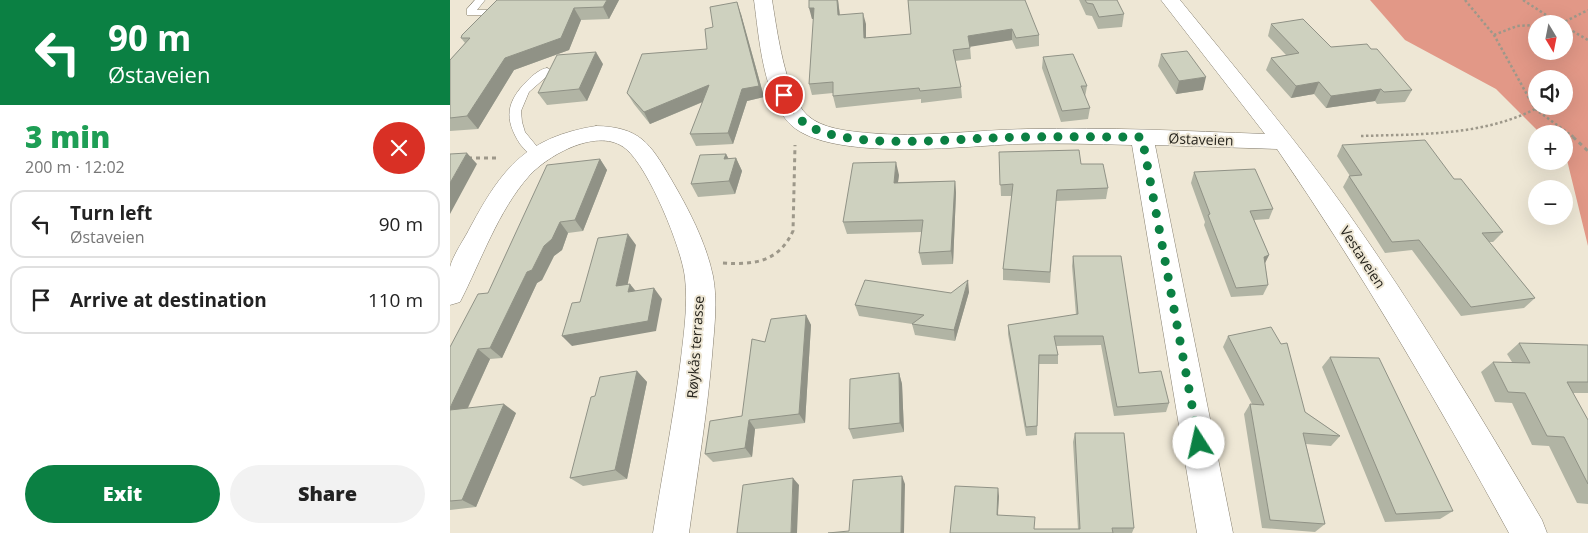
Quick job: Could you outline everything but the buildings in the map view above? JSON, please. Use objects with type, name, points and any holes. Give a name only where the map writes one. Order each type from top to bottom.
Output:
[{"type":"street","name":"Østaveien","points":[[763,0],[768,34],[784,95],[791,110],[805,124],[826,133],[876,140],[1142,137],[1284,142]]},
{"type":"street","name":"Vestaveien","points":[[1170,0],[1284,142],[1338,218],[1428,358],[1484,451],[1529,533]]},
{"type":"street","name":"Røykås terrasse","points":[[450,294],[507,186],[535,157],[558,143],[590,135],[620,137],[634,143],[659,179],[696,258],[699,285],[698,339],[671,533]]},
{"type":"street","points":[[1142,137],[1215,533]]},
{"type":"lane","points":[[480,0],[471,13],[491,13],[511,0]]},
{"type":"lane","points":[[535,157],[519,135],[516,114],[520,93],[525,86],[546,71]]},
{"type":"path","points":[[1464,0],[1494,35],[1528,96]]},
{"type":"path","points":[[1523,0],[1560,24],[1588,10]]},
{"type":"path","points":[[1494,35],[1517,26],[1528,25]]},
{"type":"path","points":[[1573,31],[1588,40]]},
{"type":"path","points":[[1361,136],[1486,128],[1528,114]]},
{"type":"path","points":[[1543,115],[1574,137],[1588,151]]},
{"type":"path","points":[[696,258],[748,264],[776,255],[786,246],[793,232],[795,142],[805,124]]},
{"type":"path","points":[[459,158],[535,157]]},
{"type":"shaded area","points":[[1370,0],[1588,0],[1588,246],[1569,170],[1573,170],[1573,125],[1532,125],[1496,89],[1405,40]]},
{"type":"route","points":[[784,95],[791,110],[805,124],[826,133],[858,139],[940,140],[1010,137],[1142,137],[1199,443]]}]
